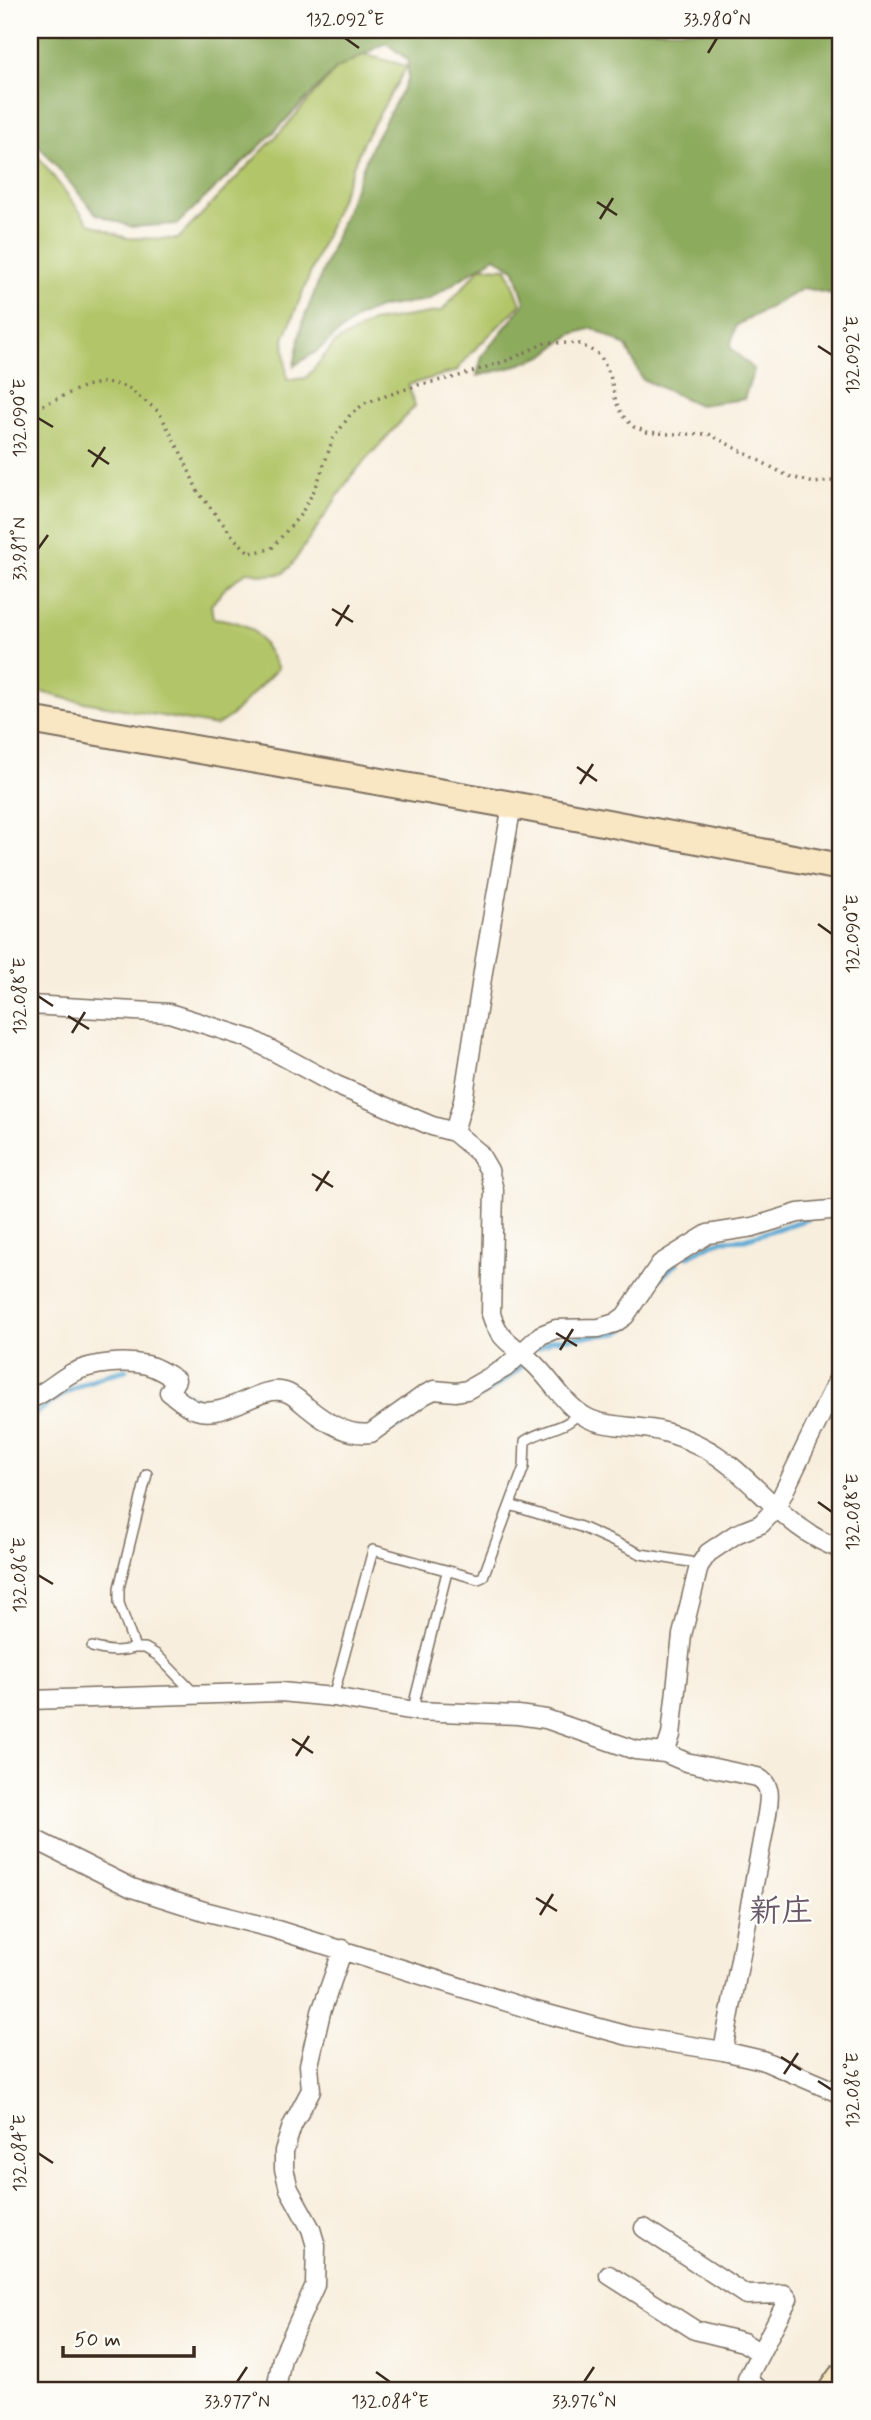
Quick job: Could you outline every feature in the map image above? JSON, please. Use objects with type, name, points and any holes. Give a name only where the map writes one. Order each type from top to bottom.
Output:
[{"type":"street","points":[[30,720],[512,805],[841,867]]},
{"type":"street","points":[[454,1132],[463,1101],[512,805]]},
{"type":"street","points":[[30,1004],[169,1013],[219,1027],[251,1039],[335,1084],[432,1126],[454,1132],[480,1153],[489,1170],[494,1190],[491,1314],[497,1331],[505,1342],[526,1357],[579,1412],[592,1420],[653,1429],[677,1436],[707,1450],[728,1463],[789,1521],[841,1549]]},
{"type":"street","points":[[30,1399],[84,1368],[122,1363],[147,1365],[176,1380],[169,1392],[195,1410],[218,1411],[270,1392],[284,1391],[320,1418],[341,1429],[371,1433],[424,1395],[435,1390],[467,1390],[526,1357],[541,1335],[555,1329],[599,1328],[615,1323],[625,1315],[660,1264],[708,1234],[753,1227],[798,1213],[841,1209]]},
{"type":"street","points":[[665,1753],[671,1735],[682,1635],[699,1566],[708,1553],[736,1534],[761,1524],[776,1508],[841,1373]]},
{"type":"street","points":[[30,1700],[281,1692],[333,1697],[415,1711],[546,1719],[635,1749],[665,1753],[686,1762],[757,1777],[764,1781],[770,1791],[723,2051]]},
{"type":"street","points":[[30,1837],[132,1888],[204,1911],[271,1928],[536,2011],[629,2036],[762,2060],[841,2094]]},
{"type":"street","points":[[276,2390],[282,2358],[315,2285],[316,2246],[311,2229],[289,2189],[284,2169],[284,2151],[292,2126],[311,2090],[309,2065],[321,2012],[343,1950]]},
{"type":"street","points":[[644,2228],[746,2294],[784,2294],[788,2299],[747,2379],[760,2390]]},
{"type":"street","points":[[609,2275],[695,2330],[743,2342],[760,2353]]},
{"type":"street","points":[[832,2390],[841,2377]]},
{"type":"lane","points":[[333,1697],[373,1550],[447,1572],[478,1579],[483,1577],[524,1467],[526,1441],[535,1434],[573,1420],[579,1412]]},
{"type":"lane","points":[[135,1648],[119,1603],[119,1588],[147,1474]]},
{"type":"lane","points":[[510,1505],[581,1527],[641,1554],[699,1566]]},
{"type":"lane","points":[[415,1711],[415,1699],[447,1572]]},
{"type":"lane","points":[[92,1647],[107,1652],[145,1648],[157,1655],[195,1695]]},
{"type":"path","points":[[30,411],[85,386],[106,383],[127,387],[159,412],[198,492],[235,539],[250,553],[271,549],[301,514],[316,488],[333,439],[349,415],[365,403],[509,360],[547,342],[580,344],[600,355],[610,374],[616,402],[623,416],[634,427],[647,432],[709,434],[788,477],[814,483],[841,480]]},
{"type":"green space","points":[[30,30],[841,30],[841,296],[804,288],[736,326],[730,347],[754,370],[744,399],[699,405],[642,379],[626,346],[593,328],[572,334],[543,356],[477,376],[482,356],[525,303],[515,270],[495,257],[428,300],[382,307],[359,316],[317,351],[294,366],[302,324],[370,149],[408,79],[408,60],[386,43],[336,69],[257,149],[177,224],[132,227],[96,214],[30,135]]},
{"type":"green space","points":[[352,51],[407,66],[363,142],[284,339],[287,380],[306,378],[335,343],[372,322],[442,311],[481,267],[507,268],[521,304],[456,371],[408,385],[415,406],[352,475],[291,566],[282,574],[263,575],[248,571],[227,586],[211,605],[213,618],[239,623],[254,631],[278,668],[232,715],[216,726],[68,699],[30,689],[30,146],[89,223],[126,238],[178,239],[286,126]]},
{"type":"waterway","points":[[688,1256],[724,1240],[745,1239],[808,1219]]},
{"type":"waterway","points":[[658,1280],[677,1263]]},
{"type":"waterway","points":[[538,1348],[551,1340],[618,1333],[633,1323],[648,1297]]},
{"type":"waterway","points":[[393,1428],[405,1424],[437,1401],[467,1402],[486,1393],[527,1360]]},
{"type":"waterway","points":[[30,1418],[75,1388],[126,1370]]},
{"type":"waterway","points":[[177,1388],[198,1401],[211,1403],[221,1402],[263,1385],[285,1384]]},
{"type":"district","name":"新庄","points":[[781,1910]]}]
